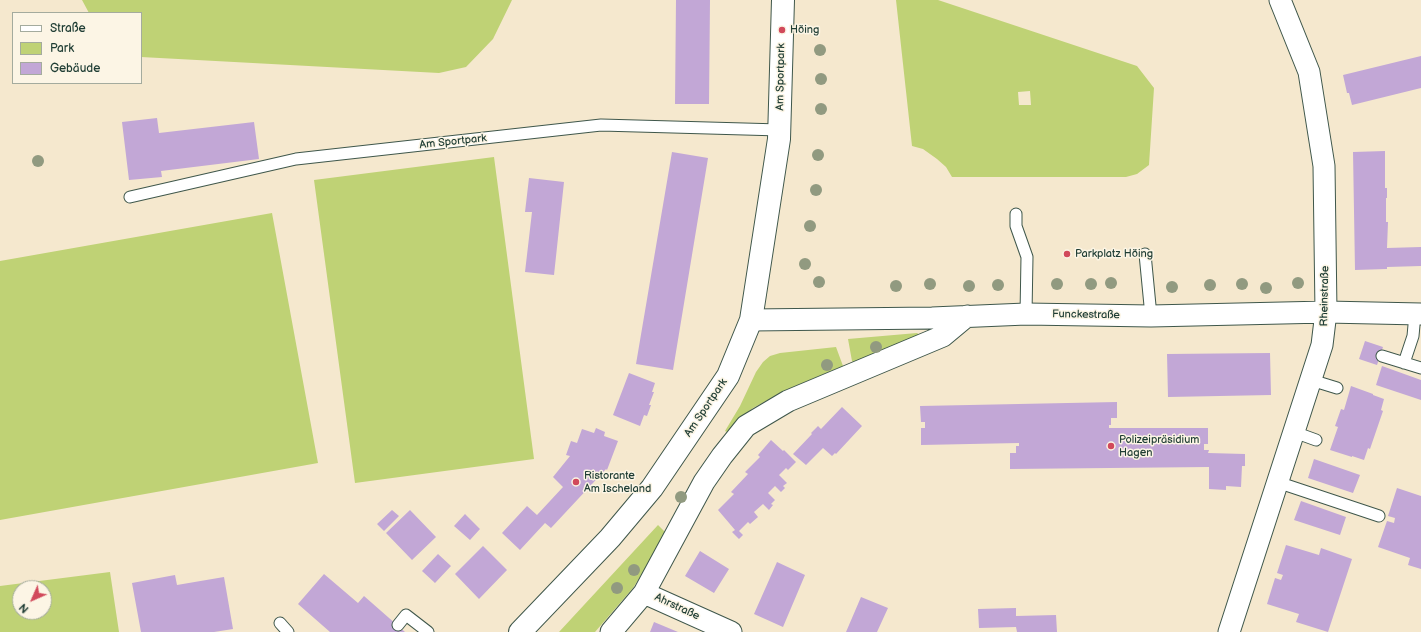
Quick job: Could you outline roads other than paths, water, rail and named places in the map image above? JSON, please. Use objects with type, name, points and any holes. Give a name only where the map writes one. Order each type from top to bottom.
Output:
[{"type":"main road","name":"Am Sportpark","points":[[520,632],[610,538],[652,488],[728,376],[751,320],[779,139],[783,0]]},
{"type":"street","name":"Rheinstraße","points":[[1229,632],[1322,345],[1326,312],[1324,166],[1309,72],[1280,0]]},
{"type":"street","name":"Funckestraße","points":[[751,320],[1026,314],[1151,316],[1326,312],[1418,314]]},
{"type":"street","points":[[611,632],[644,593],[704,482],[746,426],[788,401],[943,336],[967,316]]},
{"type":"street","name":"Ahrstraße","points":[[644,593],[731,632]]},
{"type":"lane","name":"Am Sportpark","points":[[130,197],[296,159],[601,125],[780,130]]},
{"type":"lane","points":[[1016,214],[1016,226],[1027,257],[1026,314]]},
{"type":"lane","points":[[1145,254],[1151,316]]},
{"type":"lane","points":[[1404,363],[1413,336],[1418,314]]},
{"type":"lane","points":[[1382,356],[1421,368]]},
{"type":"lane","points":[[1311,380],[1337,388]]},
{"type":"lane","points":[[1294,432],[1316,440]]},
{"type":"lane","points":[[1278,482],[1379,516]]},
{"type":"lane","points":[[398,625],[406,615],[428,632]]},
{"type":"lane","points":[[280,623],[288,632]]},
{"type":"place","name":"Höing","points":[[782,30]]},
{"type":"place","name":"Parkplatz Höing","points":[[1067,254]]},
{"type":"place","name":"Polizeipräsidium Hagen","points":[[1111,446]]},
{"type":"place","name":"Ristorante Am Ischeland","points":[[576,482]]}]
